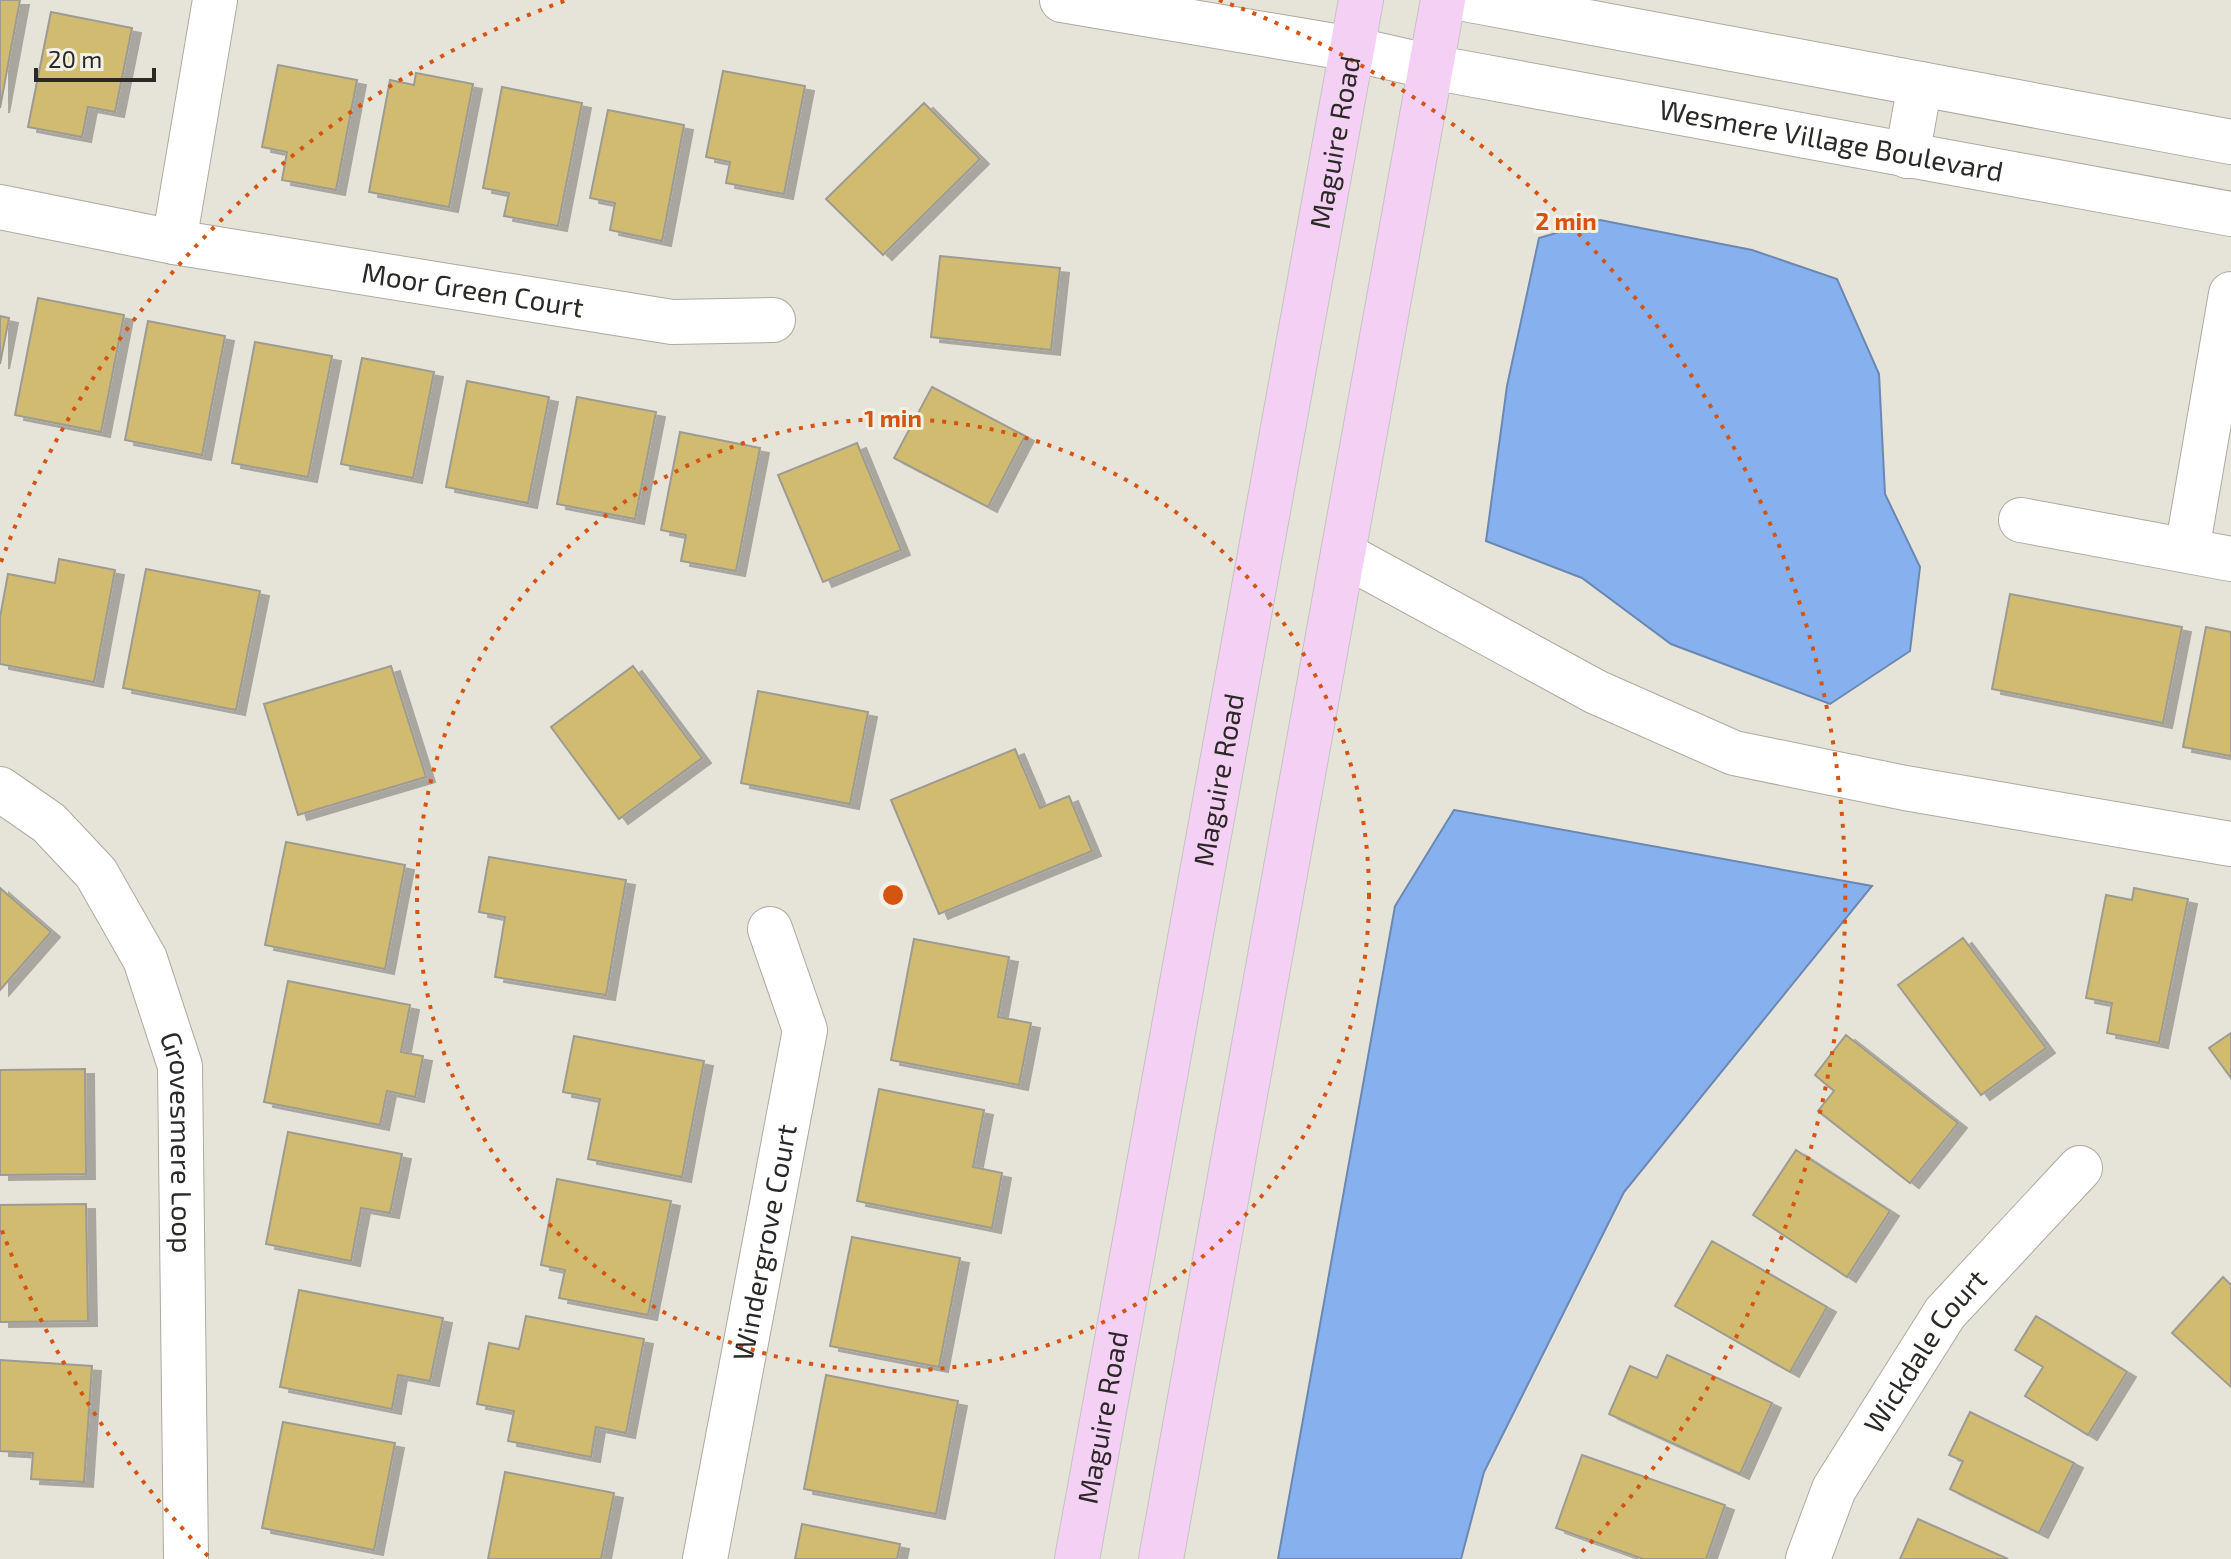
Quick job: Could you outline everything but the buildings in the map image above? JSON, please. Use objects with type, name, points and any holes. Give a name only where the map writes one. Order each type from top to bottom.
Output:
[{"type":"main road","name":"Maguire Road","points":[[1077,1559],[1361,0]]},
{"type":"main road","points":[[1161,1559],[1443,0]]},
{"type":"street","points":[[174,242],[215,0]]},
{"type":"street","name":"Wesmere Village Boulevard","points":[[1062,0],[1352,49],[1431,67],[2231,214]]},
{"type":"street","points":[[1470,0],[2231,142]]},
{"type":"street","points":[[1907,156],[1920,84]]},
{"type":"street","name":"Moor Green Court","points":[[0,207],[174,242],[672,322],[773,320]]},
{"type":"street","points":[[2187,550],[2231,294]]},
{"type":"street","points":[[2021,520],[2231,559]]},
{"type":"street","points":[[1343,554],[1596,692],[1734,753],[1905,788],[2231,844]]},
{"type":"street","name":"Grovesmere Loop","points":[[0,789],[49,823],[96,873],[145,959],[180,1066],[186,1559]]},
{"type":"street","name":"Windergrove Court","points":[[705,1559],[805,1030],[770,929]]},
{"type":"street","name":"Wickdale Court","points":[[1808,1559],[1834,1489],[1945,1313],[2080,1168]]},
{"type":"water","points":[[1600,220],[1752,250],[1837,279],[1879,374],[1885,494],[1920,567],[1910,651],[1830,704],[1671,644],[1582,578],[1486,541],[1507,386],[1539,238]]},
{"type":"water","points":[[1454,810],[1872,886],[1624,1192],[1484,1472],[1461,1559],[1278,1559],[1395,906]]}]
